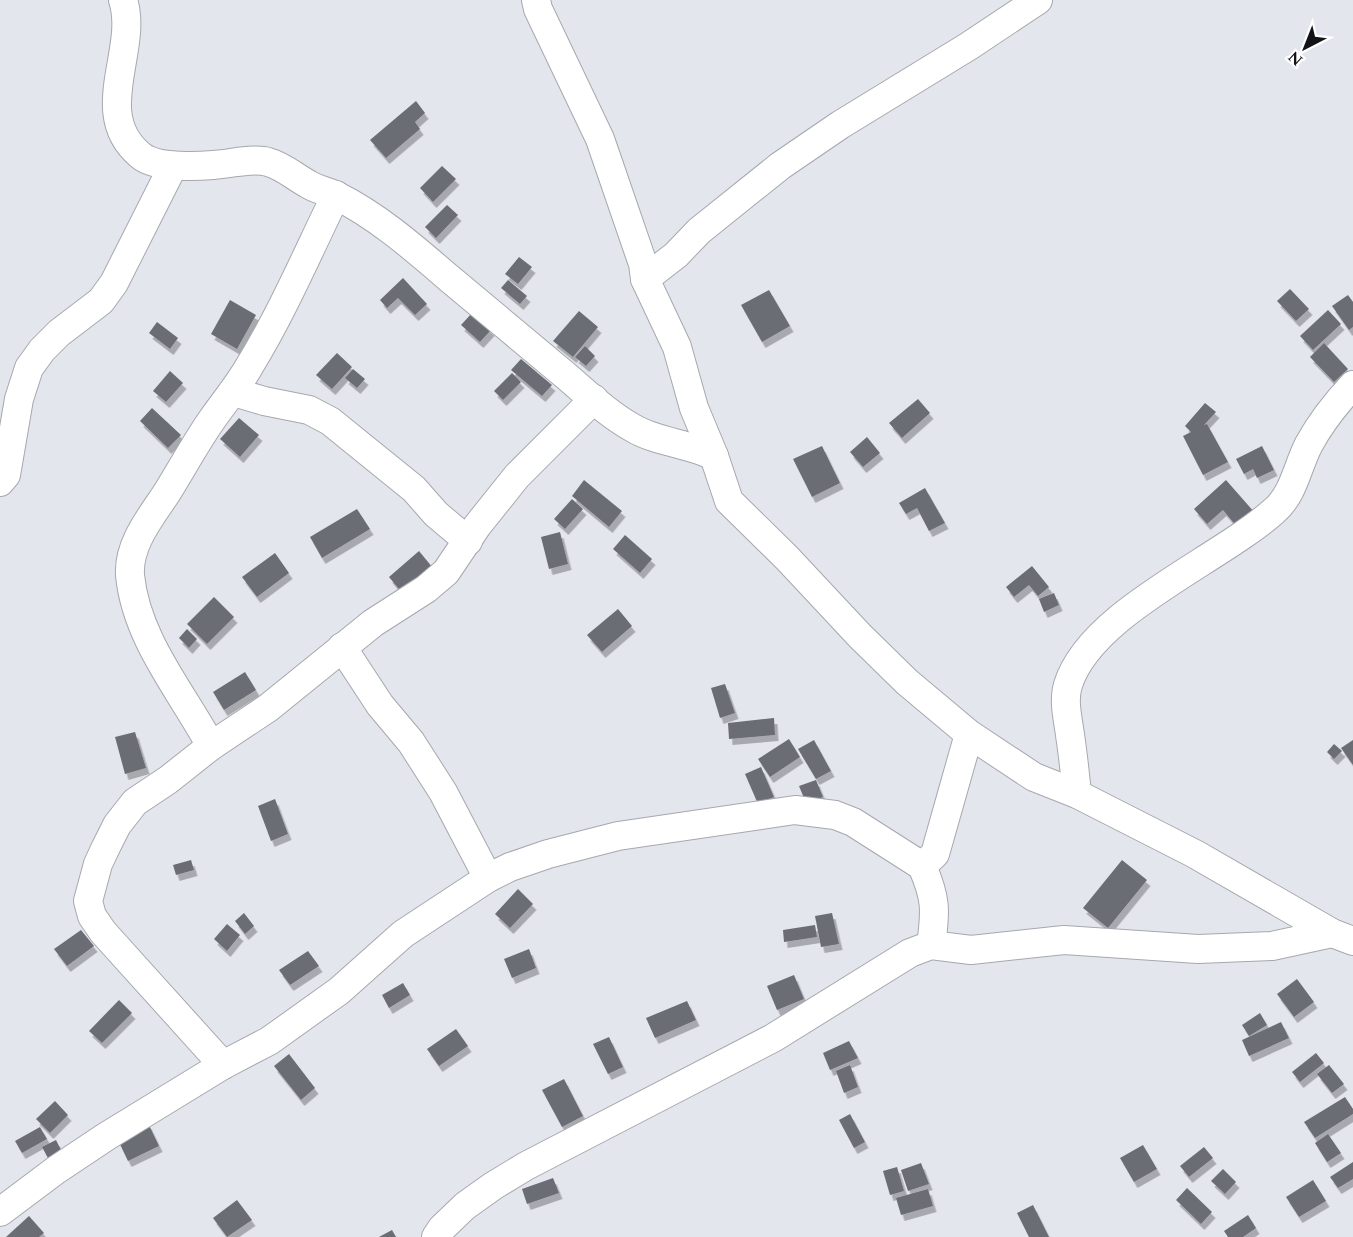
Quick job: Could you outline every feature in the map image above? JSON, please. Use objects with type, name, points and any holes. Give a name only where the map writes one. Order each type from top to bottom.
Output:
[{"type":"street","points":[[123,0],[128,23],[118,78],[116,108],[124,135],[140,155],[154,164],[173,166],[249,160],[268,162],[318,190],[336,195],[397,234],[633,429],[697,447],[714,456]]},
{"type":"street","points":[[536,0],[538,9],[600,139],[643,264],[645,279],[677,347],[694,408],[714,456],[729,501],[883,659],[931,704],[969,734],[1034,777],[1077,794],[1195,854],[1342,937]]},
{"type":"street","points":[[645,279],[676,255],[699,231],[780,166],[840,125],[960,52],[1038,0]]},
{"type":"street","points":[[0,482],[6,474],[18,399],[29,368],[42,350],[59,333],[101,301],[114,283],[173,166]]},
{"type":"street","points":[[211,746],[167,674],[142,623],[133,594],[130,560],[149,518],[211,421],[234,392],[275,322],[336,195]]},
{"type":"street","points":[[1077,794],[1066,710],[1067,686],[1079,661],[1097,638],[1139,603],[1244,534],[1286,500],[1309,444],[1336,403],[1353,385]]},
{"type":"street","points":[[234,392],[309,410],[330,421],[414,489],[436,514],[468,541]]},
{"type":"street","points":[[224,1065],[92,916],[88,901],[98,864],[124,814],[135,802],[267,708],[373,623],[426,589],[446,572],[518,476],[594,399]]},
{"type":"street","points":[[342,647],[369,690],[411,742],[442,792],[488,878]]},
{"type":"street","points":[[922,866],[935,854],[969,734]]},
{"type":"street","points":[[0,1212],[56,1170],[224,1065],[269,1041],[339,991],[403,934],[488,878],[510,867],[548,854],[618,836],[795,810],[835,815],[853,822],[922,866],[933,891],[935,913],[931,945]]},
{"type":"street","points":[[436,1237],[465,1206],[518,1171],[773,1038],[910,953],[931,945],[971,950],[1064,940],[1198,950],[1272,946],[1342,937]]},
{"type":"building","points":[[416,101],[425,113],[415,122],[420,129],[386,158],[370,140]]},
{"type":"building","points":[[442,166],[456,179],[433,202],[420,188]]},
{"type":"building","points":[[447,205],[458,215],[436,238],[425,227]]},
{"type":"building","points":[[519,257],[532,267],[518,284],[505,274]]},
{"type":"building","points":[[403,278],[427,304],[415,315],[398,298],[387,308],[380,300]]},
{"type":"building","points":[[508,280],[527,296],[520,304],[501,288]]},
{"type":"building","points":[[1290,289],[1309,309],[1296,321],[1277,301]]},
{"type":"building","points":[[769,290],[790,326],[762,342],[741,305]]},
{"type":"building","points":[[1348,295],[1353,302],[1353,327],[1349,330],[1332,306]]},
{"type":"building","points":[[230,300],[256,315],[237,349],[211,334]]},
{"type":"building","points":[[1328,310],[1341,324],[1313,350],[1300,336]]},
{"type":"building","points":[[579,311],[598,327],[573,357],[553,341]]},
{"type":"building","points":[[472,313],[491,330],[480,342],[461,325]]},
{"type":"building","points":[[157,322],[178,338],[170,349],[149,333]]},
{"type":"building","points":[[1324,343],[1348,369],[1334,382],[1310,357]]},
{"type":"building","points":[[585,346],[595,356],[586,366],[575,357]]},
{"type":"building","points":[[337,353],[352,367],[332,389],[316,375]]},
{"type":"building","points":[[521,359],[552,385],[542,396],[511,370]]},
{"type":"building","points":[[353,369],[365,379],[357,388],[345,378]]},
{"type":"building","points":[[170,371],[183,383],[166,402],[153,391]]},
{"type":"building","points":[[512,373],[521,382],[503,400],[494,391]]},
{"type":"building","points":[[918,399],[930,413],[902,438],[889,423]]},
{"type":"building","points":[[1205,403],[1216,412],[1204,425],[1207,424],[1228,462],[1203,475],[1183,436],[1191,432],[1185,426]]},
{"type":"building","points":[[152,408],[181,435],[168,448],[140,421]]},
{"type":"building","points":[[239,418],[259,435],[240,457],[220,439]]},
{"type":"building","points":[[867,437],[880,453],[863,467],[850,452]]},
{"type":"building","points":[[822,446],[840,483],[812,497],[793,459]]},
{"type":"building","points":[[1262,446],[1274,470],[1257,478],[1253,469],[1244,474],[1236,459]]},
{"type":"building","points":[[584,480],[622,511],[609,527],[572,496]]},
{"type":"building","points":[[1226,480],[1255,513],[1238,528],[1223,510],[1207,524],[1194,509]]},
{"type":"building","points":[[925,488],[945,523],[929,531],[917,508],[906,514],[899,503]]},
{"type":"building","points":[[572,499],[583,509],[565,529],[554,519]]},
{"type":"building","points":[[357,509],[370,529],[322,558],[310,537]]},
{"type":"building","points":[[560,532],[568,564],[549,569],[541,537]]},
{"type":"building","points":[[625,535],[652,559],[640,573],[613,549]]},
{"type":"building","points":[[419,551],[433,568],[403,594],[389,577]]},
{"type":"building","points":[[275,553],[289,573],[257,597],[242,577]]},
{"type":"building","points":[[1032,566],[1049,587],[1038,596],[1029,585],[1014,597],[1006,587]]},
{"type":"building","points":[[1054,593],[1059,605],[1044,612],[1039,599]]},
{"type":"building","points":[[214,597],[234,617],[207,644],[187,624]]},
{"type":"building","points":[[618,609],[632,626],[602,652],[587,635]]},
{"type":"building","points":[[187,629],[197,639],[189,648],[179,638]]},
{"type":"building","points":[[245,672],[256,690],[224,710],[213,692]]},
{"type":"building","points":[[725,684],[735,713],[720,718],[711,688]]},
{"type":"building","points":[[774,718],[775,735],[729,739],[728,723]]},
{"type":"building","points":[[135,732],[146,768],[125,774],[115,737]]},
{"type":"building","points":[[789,739],[800,757],[770,777],[758,759]]},
{"type":"building","points":[[814,740],[831,771],[816,779],[798,749]]},
{"type":"building","points":[[1353,740],[1353,765],[1341,748]]},
{"type":"building","points":[[1334,744],[1342,751],[1334,759],[1327,752]]},
{"type":"building","points":[[761,767],[774,797],[758,804],[745,774]]},
{"type":"building","points":[[816,780],[823,797],[806,803],[799,786]]},
{"type":"building","points":[[275,799],[288,834],[271,841],[258,806]]},
{"type":"building","points":[[191,860],[194,870],[176,875],[173,865]]},
{"type":"building","points":[[1122,860],[1147,880],[1108,928],[1083,908]]},
{"type":"building","points":[[518,889],[533,904],[510,928],[495,914]]},
{"type":"building","points":[[244,913],[254,926],[245,934],[235,921]]},
{"type":"building","points":[[832,913],[839,944],[821,947],[815,916]]},
{"type":"building","points":[[227,924],[240,935],[227,951],[214,939]]},
{"type":"building","points":[[815,925],[817,937],[784,942],[783,930]]},
{"type":"building","points":[[81,930],[94,946],[67,966],[54,949]]},
{"type":"building","points":[[529,949],[536,968],[512,978],[504,959]]},
{"type":"building","points":[[308,951],[319,966],[290,985],[279,970]]},
{"type":"building","points":[[794,975],[804,999],[777,1010],[767,986]]},
{"type":"building","points":[[1297,979],[1314,1002],[1294,1017],[1277,994]]},
{"type":"building","points":[[403,983],[410,995],[389,1008],[382,995]]},
{"type":"building","points":[[119,1000],[132,1013],[102,1043],[89,1031]]},
{"type":"building","points":[[687,1001],[696,1020],[655,1038],[646,1018]]},
{"type":"building","points":[[1260,1013],[1267,1025],[1249,1036],[1242,1025]]},
{"type":"building","points":[[1281,1022],[1289,1038],[1249,1056],[1242,1040]]},
{"type":"building","points":[[456,1029],[468,1046],[439,1066],[427,1049]]},
{"type":"building","points":[[609,1037],[623,1067],[608,1074],[593,1044]]},
{"type":"building","points":[[849,1041],[858,1058],[830,1070],[823,1053]]},
{"type":"building","points":[[1316,1053],[1324,1063],[1300,1082],[1292,1072]]},
{"type":"building","points":[[289,1054],[315,1088],[301,1100],[274,1066]]},
{"type":"building","points":[[850,1065],[858,1087],[844,1093],[836,1071]]},
{"type":"building","points":[[1329,1065],[1344,1084],[1332,1093],[1317,1074]]},
{"type":"building","points":[[564,1079],[583,1116],[562,1127],[542,1090]]},
{"type":"building","points":[[1345,1097],[1353,1109],[1353,1114],[1315,1138],[1304,1122]]},
{"type":"building","points":[[55,1101],[68,1115],[50,1133],[36,1119]]},
{"type":"building","points":[[850,1114],[865,1142],[854,1148],[839,1120]]},
{"type":"building","points":[[148,1123],[159,1146],[128,1161],[117,1138]]},
{"type":"building","points":[[40,1127],[47,1139],[22,1153],[15,1141]]},
{"type":"building","points":[[1328,1134],[1341,1153],[1327,1162],[1315,1143]]},
{"type":"building","points":[[56,1140],[67,1162],[54,1169],[42,1147]]},
{"type":"building","points":[[1143,1145],[1157,1169],[1134,1182],[1120,1158]]},
{"type":"building","points":[[1204,1147],[1213,1158],[1189,1177],[1180,1166]]},
{"type":"building","points":[[1353,1162],[1353,1179],[1338,1188],[1330,1177]]},
{"type":"building","points":[[921,1163],[929,1184],[908,1191],[901,1170]]},
{"type":"building","points":[[897,1167],[904,1191],[890,1195],[883,1171]]},
{"type":"building","points":[[1223,1169],[1236,1182],[1225,1194],[1211,1181]]},
{"type":"building","points":[[553,1178],[559,1193],[527,1204],[522,1189]]},
{"type":"building","points":[[1313,1180],[1326,1201],[1299,1217],[1286,1197]]},
{"type":"building","points":[[1187,1188],[1212,1212],[1201,1224],[1176,1200]]},
{"type":"building","points":[[928,1189],[933,1206],[901,1215],[896,1198]]},
{"type":"building","points":[[237,1200],[252,1220],[227,1237],[213,1218]]},
{"type":"building","points":[[1033,1205],[1049,1237],[1029,1237],[1017,1213]]},
{"type":"building","points":[[1248,1215],[1256,1228],[1243,1237],[1228,1237],[1224,1231]]},
{"type":"building","points":[[29,1216],[44,1233],[39,1237],[6,1237]]},
{"type":"building","points":[[392,1230],[396,1237],[379,1237]]}]
